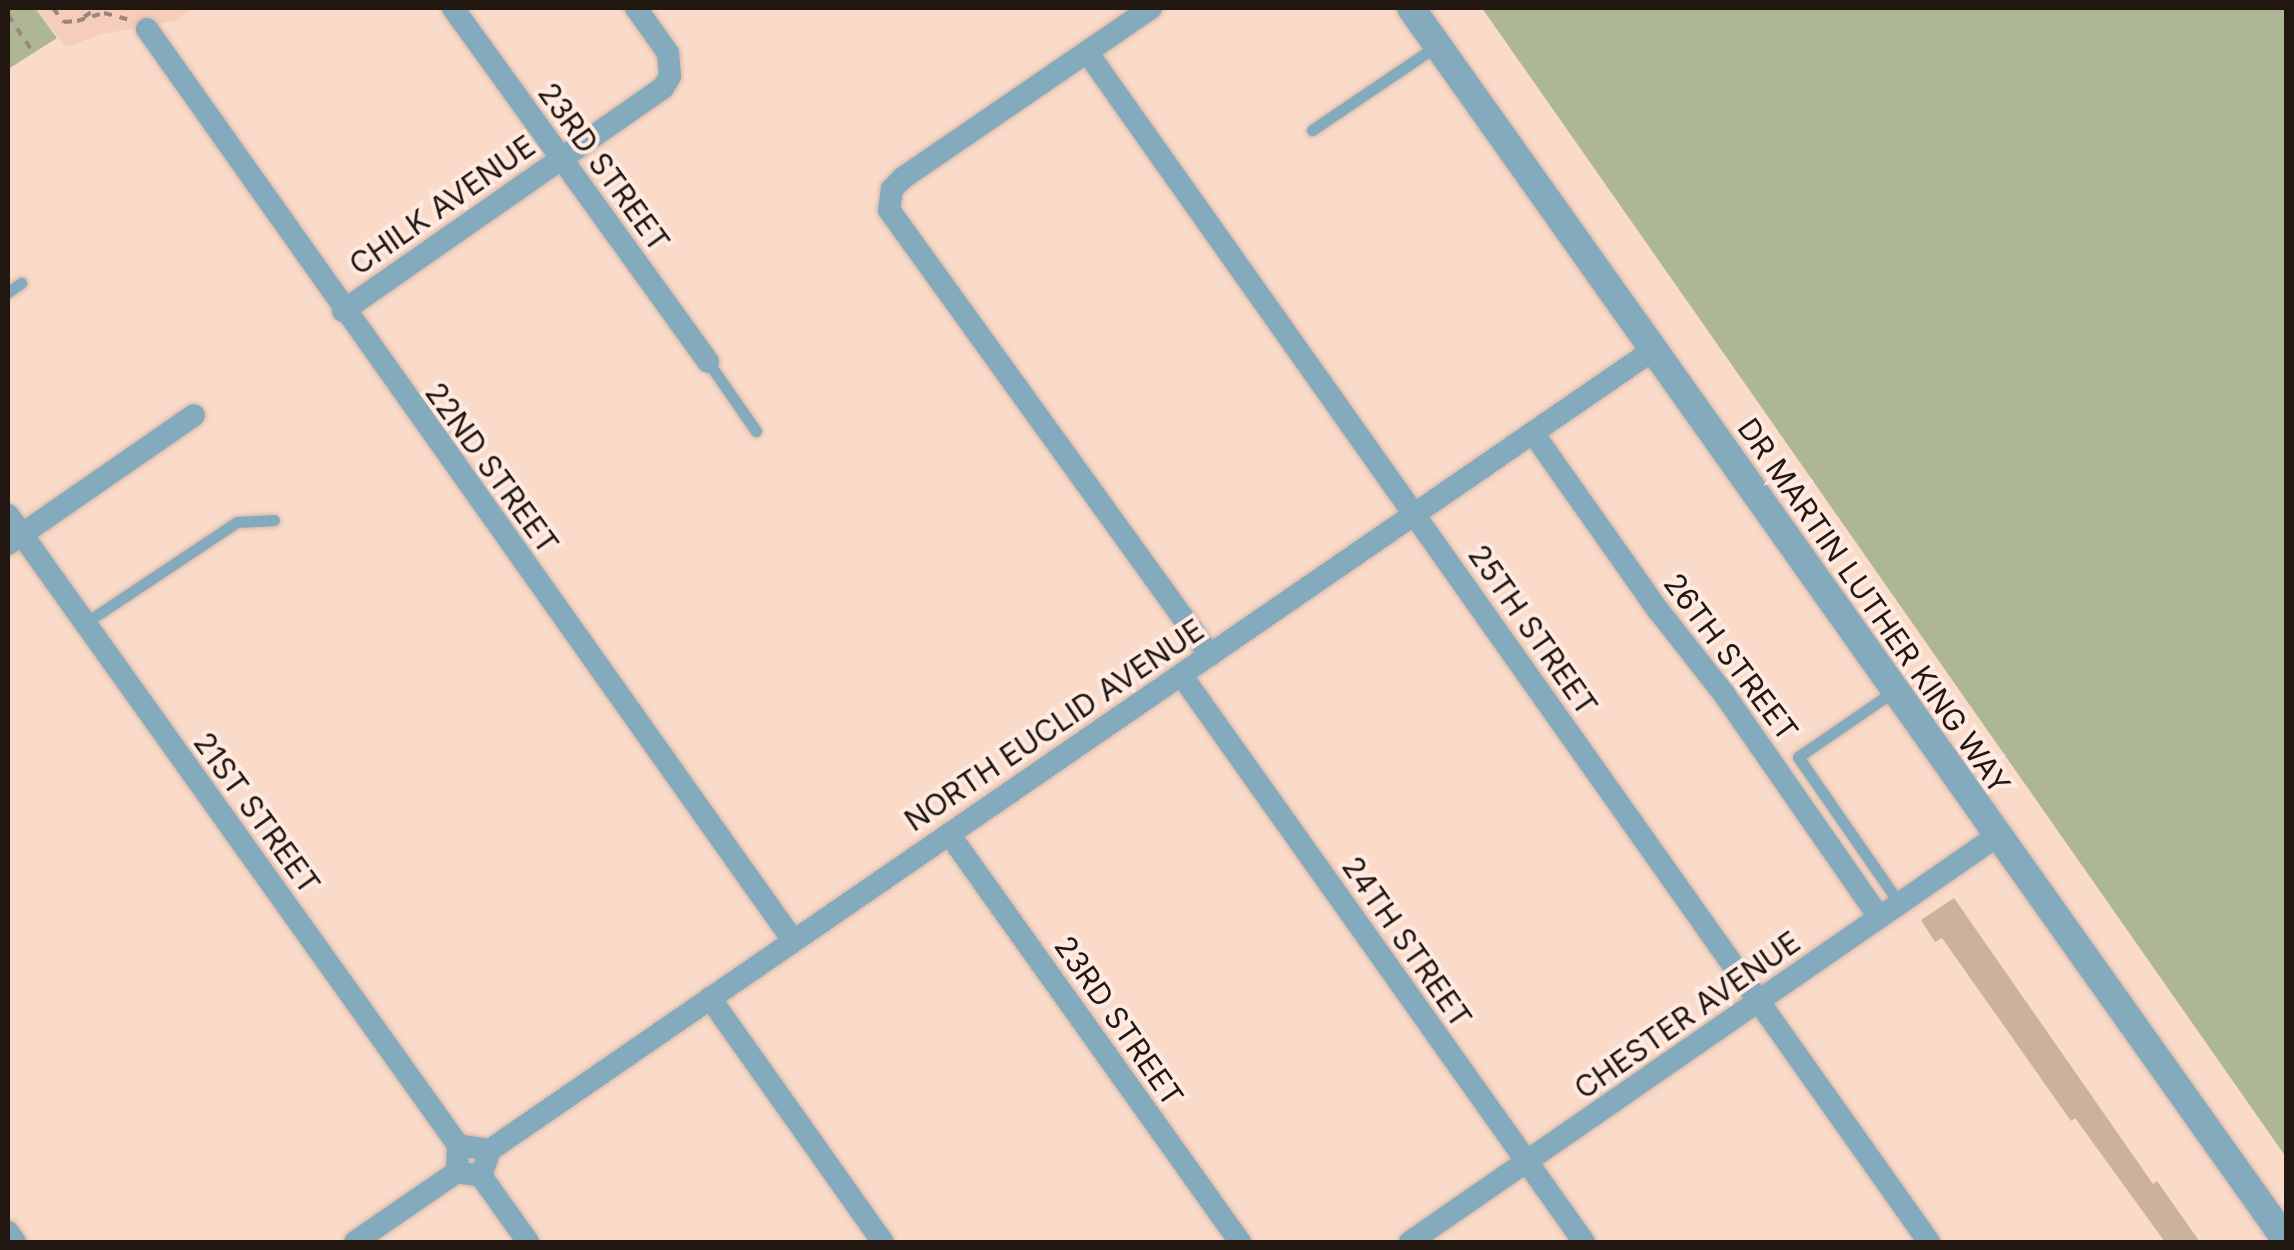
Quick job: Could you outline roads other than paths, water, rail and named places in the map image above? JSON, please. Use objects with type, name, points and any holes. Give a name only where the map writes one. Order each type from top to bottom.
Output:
[{"type":"street","name":"23RD STREET","points":[[453,8],[708,362]]},
{"type":"street","name":"CHILK AVENUE","points":[[344,311],[664,88],[670,76],[668,53],[636,8]]},
{"type":"street","points":[[1151,8],[892,189],[889,210],[1210,655]]},
{"type":"street","name":"DR MARTIN LUTHER KING WAY","points":[[1411,8],[2286,1240]]},
{"type":"street","name":"22ND STREET","points":[[147,30],[792,939]]},
{"type":"street","name":"25TH STREET","points":[[1087,52],[1929,1242]]},
{"type":"street","name":"NORTH EUCLID AVENUE","points":[[490,1150],[1654,350]]},
{"type":"street","points":[[12,531],[194,414]]},
{"type":"street","name":"26TH STREET","points":[[1533,433],[1658,610],[1736,710],[1879,917]]},
{"type":"street","name":"21ST STREET","points":[[12,531],[84,623],[458,1144]]},
{"type":"street","name":"24TH STREET","points":[[1182,676],[1584,1242]]},
{"type":"street","name":"23RD STREET","points":[[949,834],[1240,1242]]},
{"type":"street","name":"CHESTER AVENUE","points":[[1410,1242],[1996,836]]},
{"type":"street","points":[[710,998],[883,1242]]},
{"type":"street","points":[[458,1144],[490,1150]]},
{"type":"street","points":[[458,1144],[469,1174],[528,1242]]},
{"type":"street","points":[[355,1242],[469,1174],[490,1150]]},
{"type":"street","points":[[8,1232],[15,1242]]},
{"type":"lane","points":[[1312,130],[1438,45]]},
{"type":"lane","points":[[8,292],[21,282]]},
{"type":"lane","points":[[708,362],[756,431]]},
{"type":"lane","points":[[84,623],[237,522],[274,520]]},
{"type":"lane","points":[[1894,691],[1798,758],[1900,904]]}]
